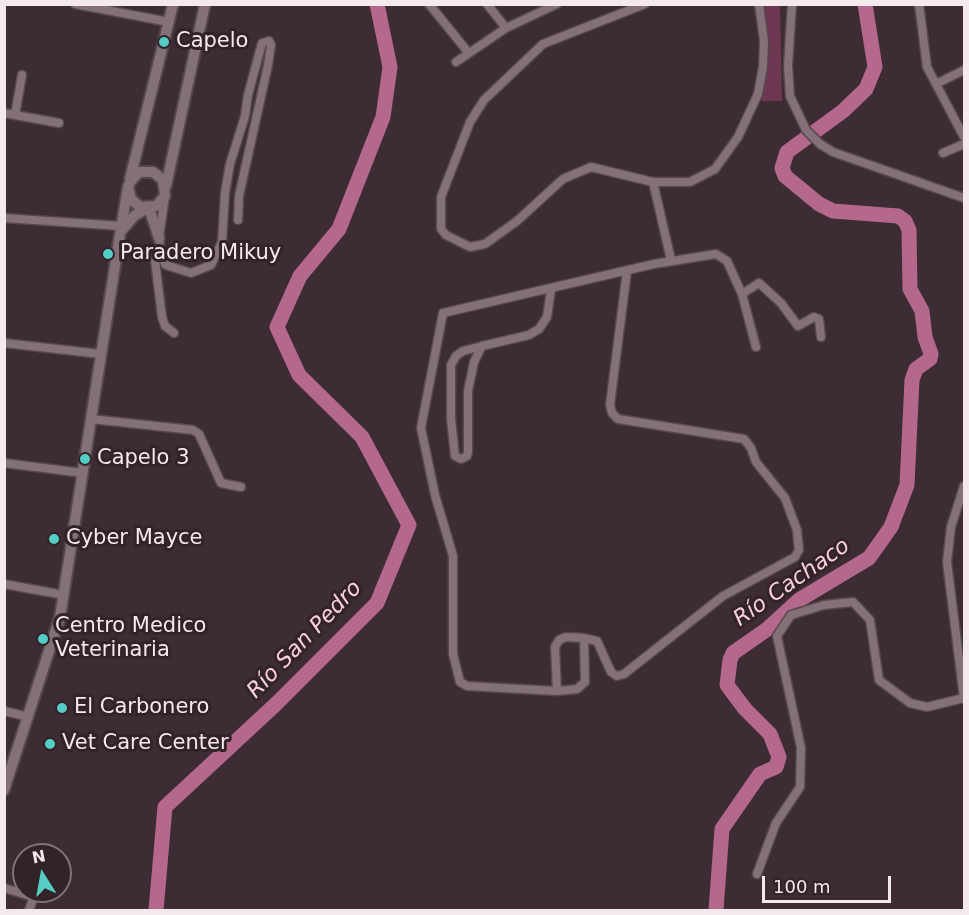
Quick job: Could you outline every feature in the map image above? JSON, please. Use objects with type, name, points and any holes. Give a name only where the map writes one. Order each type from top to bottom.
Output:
[{"type":"street","points":[[75,4],[169,22]]},
{"type":"street","points":[[4,790],[54,643],[64,595],[120,230],[173,4]]},
{"type":"street","points":[[174,333],[165,326],[162,317],[155,260],[165,191],[205,4]]},
{"type":"street","points":[[429,4],[468,52]]},
{"type":"street","points":[[487,4],[506,28]]},
{"type":"street","points":[[645,4],[543,44],[484,100],[470,122],[441,196],[441,229],[458,243],[470,247],[485,244],[517,221],[563,179],[591,167],[653,182],[690,182],[709,172],[724,159],[738,137],[758,94],[763,67],[764,41],[759,4]]},
{"type":"street","points":[[792,4],[788,66],[790,96],[806,130],[820,144],[833,152],[964,198]]},
{"type":"street","points":[[919,4],[927,67],[964,137]]},
{"type":"street","points":[[456,62],[506,28],[555,5]]},
{"type":"street","points":[[120,230],[134,216],[148,208],[161,202],[165,191],[159,175],[146,171],[139,172],[129,185],[131,199],[148,208],[166,265],[191,273],[204,270],[216,260],[222,242],[225,194],[230,164],[245,116],[248,95],[262,43],[268,41],[271,45],[268,64],[239,196],[238,220]]},
{"type":"street","points":[[936,84],[964,70]]},
{"type":"street","points":[[15,115],[22,75]]},
{"type":"street","points":[[4,113],[58,123]]},
{"type":"street","points":[[943,153],[964,144]]},
{"type":"street","points":[[653,182],[671,260]]},
{"type":"street","points":[[4,218],[120,230]]},
{"type":"street","points":[[584,638],[585,682],[577,689],[557,692],[467,686],[457,678],[453,654],[453,556],[435,495],[421,428],[443,313],[551,290],[671,260],[716,254],[728,261],[742,294],[756,347]]},
{"type":"street","points":[[557,692],[555,647],[559,640],[566,637],[597,641],[611,672],[617,676],[624,674],[723,596],[795,557],[799,550],[797,530],[785,498],[756,462],[751,448],[744,439],[618,418],[612,413],[610,405],[627,271]]},
{"type":"street","points":[[742,294],[759,283],[781,303],[798,326],[814,317],[819,319],[821,337]]},
{"type":"street","points":[[482,346],[474,362],[468,391],[468,452],[467,456],[462,459],[455,456],[451,419],[451,365],[456,356],[463,351],[482,346],[529,335],[539,329],[547,316],[551,290]]},
{"type":"street","points":[[4,343],[100,354]]},
{"type":"street","points":[[91,419],[193,430],[199,434],[221,483],[241,487]]},
{"type":"street","points":[[4,463],[83,473]]},
{"type":"street","points":[[757,874],[776,823],[800,787],[801,748],[777,636],[791,615],[824,605],[853,602],[870,620],[879,680],[910,703],[927,707],[964,699],[947,562],[951,527],[964,486]]},
{"type":"street","points":[[4,584],[64,595]]},
{"type":"street","points":[[4,711],[29,717]]},
{"type":"street","points":[[4,888],[34,897],[29,910]]},
{"type":"shaded area","points":[[760,5],[780,5],[782,101],[762,101]]},
{"type":"waterway","name":"Río San Pedro","points":[[156,910],[165,807],[276,704],[377,603],[409,525],[362,437],[299,375],[277,327],[300,276],[339,229],[383,117],[390,67],[377,4]]},
{"type":"waterway","name":"Río Cachaco","points":[[716,910],[722,829],[760,774],[776,767],[779,757],[770,734],[745,709],[727,685],[730,660],[733,653],[766,630],[799,600],[869,558],[891,527],[907,485],[912,380],[916,369],[930,359],[931,354],[925,337],[922,311],[910,289],[909,230],[905,221],[898,216],[833,211],[819,204],[785,176],[782,168],[787,152],[843,111],[866,89],[875,67],[865,4]]},
{"type":"place","name":"Capelo","points":[[164,42]]},
{"type":"place","name":"Paradero Mikuy","points":[[108,254]]},
{"type":"place","name":"Capelo 3","points":[[85,459]]},
{"type":"place","name":"Cyber Mayce","points":[[54,539]]},
{"type":"place","name":"Centro Medico Veterinaria","points":[[43,639]]},
{"type":"place","name":"El Carbonero","points":[[62,708]]},
{"type":"place","name":"Vet Care Center","points":[[50,744]]}]
